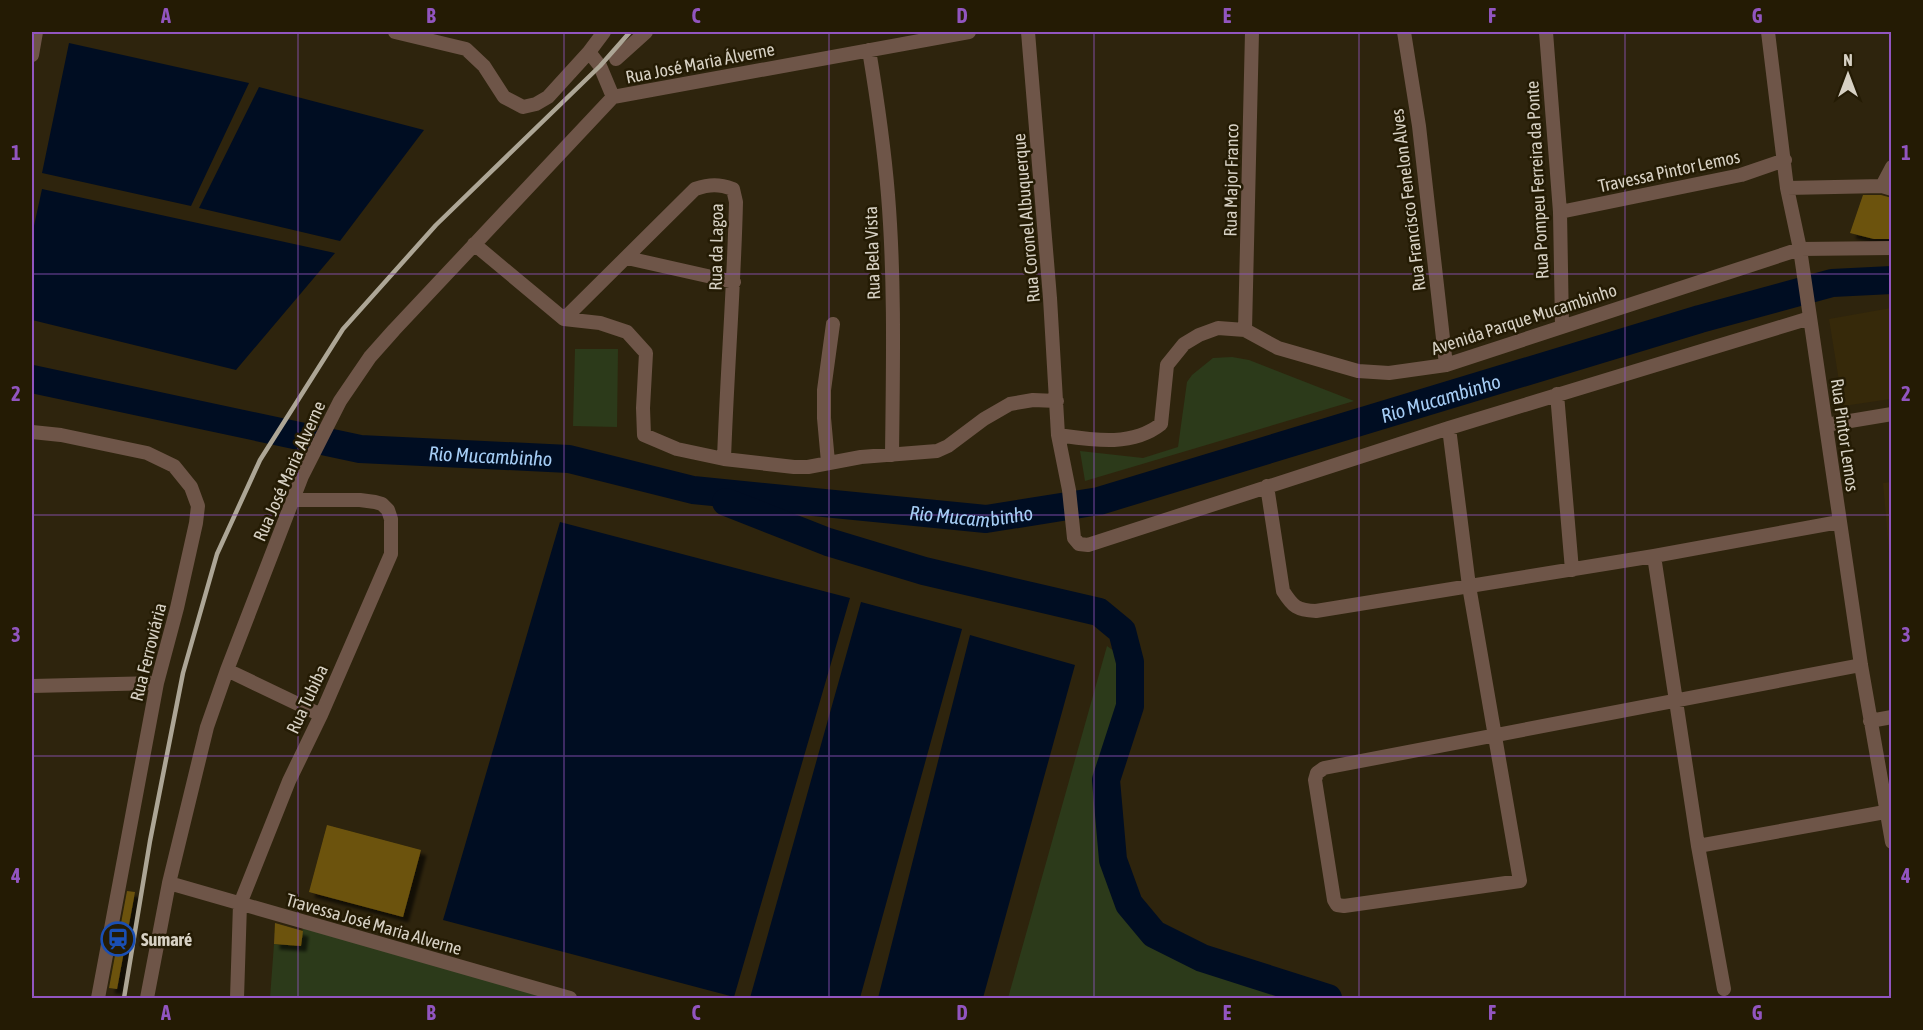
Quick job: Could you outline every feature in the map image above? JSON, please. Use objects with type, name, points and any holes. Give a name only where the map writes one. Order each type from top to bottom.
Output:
[{"type":"street","points":[[32,55],[36,32]]},
{"type":"street","points":[[395,32],[466,49],[484,66],[504,96],[523,107],[536,105],[548,97],[604,32]]},
{"type":"street","points":[[616,59],[646,32]]},
{"type":"street","name":"Rua José Maria Álverne","points":[[613,97],[969,32]]},
{"type":"street","name":"Rua Coronel Albuquerque","points":[[1028,32],[1058,435],[1070,497],[1074,538],[1079,544],[1088,546],[1267,486]]},
{"type":"street","name":"Rua Major Franco","points":[[1245,330],[1252,32]]},
{"type":"street","name":"Rua Francisco Fenelon Alves","points":[[1404,32],[1419,126],[1446,365]]},
{"type":"street","name":"Rua Pompeu Ferreira da Ponte","points":[[1545,32],[1560,212],[1563,326]]},
{"type":"street","name":"Rua Pintor Lemos","points":[[1768,32],[1787,188],[1800,249],[1860,664],[1892,842]]},
{"type":"street","name":"Rua Bela Vista","points":[[868,50],[880,118],[888,196],[893,326],[892,455]]},
{"type":"street","points":[[589,51],[600,66],[613,97]]},
{"type":"street","name":"Rua José Maria Alverne","points":[[147,999],[169,883],[207,727],[262,574],[302,476],[340,401],[370,357],[613,97]]},
{"type":"street","name":"Travessa Pintor Lemos","points":[[1560,212],[1741,175],[1785,160]]},
{"type":"street","points":[[1787,188],[1887,188],[1892,167]]},
{"type":"street","name":"Rua da Lagoa","points":[[564,319],[695,189],[709,184],[733,189],[736,202],[735,282],[726,389],[724,459]]},
{"type":"street","points":[[474,244],[564,319],[600,323],[627,332],[646,353],[644,435],[677,448],[724,459],[794,467],[937,452],[1010,404],[1032,400],[1057,401]]},
{"type":"street","name":"Avenida Parque Mucambinho","points":[[1058,435],[1120,441],[1153,430],[1161,423],[1167,365],[1184,344],[1218,328],[1245,330],[1278,348],[1358,370],[1389,374],[1446,365],[1800,249],[1892,248]]},
{"type":"street","points":[[627,258],[735,282]]},
{"type":"street","points":[[1809,314],[1267,486],[1283,591],[1290,602],[1301,610],[1316,611],[1572,570],[1839,522]]},
{"type":"street","points":[[828,462],[824,390],[833,324]]},
{"type":"street","points":[[1557,394],[1572,570]]},
{"type":"street","points":[[1826,425],[1892,414]]},
{"type":"street","points":[[1449,428],[1469,586],[1496,736],[1520,881],[1344,906],[1337,905],[1334,900],[1315,780],[1317,773],[1324,768],[1496,736],[1860,664]]},
{"type":"street","name":"Rua Ferroviária","points":[[32,432],[61,435],[147,453],[174,466],[191,488],[198,506],[177,608],[157,683],[98,999]]},
{"type":"street","name":"Rua Tubiba","points":[[237,999],[240,904],[288,781],[321,715],[391,554],[393,528],[388,510],[375,502],[294,500]]},
{"type":"street","points":[[1654,556],[1698,846],[1724,989]]},
{"type":"street","points":[[227,670],[321,715]]},
{"type":"street","points":[[32,686],[157,683]]},
{"type":"street","points":[[1870,721],[1892,717]]},
{"type":"street","points":[[1698,846],[1885,812]]},
{"type":"street","name":"Travessa José Maria Alverne","points":[[169,883],[570,999]]},
{"type":"shaded area","points":[[1891,308],[1891,399],[1843,406],[1829,319]]},
{"type":"shaded area","points":[[1892,482],[1891,575],[1883,483]]},
{"type":"green space","points":[[575,349],[618,349],[617,427],[573,426]]},
{"type":"green space","points":[[1232,357],[1249,360],[1354,401],[1085,481],[1080,451],[1143,458],[1178,447],[1187,382],[1213,358]]},
{"type":"green space","points":[[1107,646],[1130,662],[1130,706],[1106,780],[1113,860],[1129,904],[1154,934],[1202,958],[1328,998],[1008,998]]},
{"type":"green space","points":[[303,925],[565,998],[270,998],[274,944],[301,946]]},
{"type":"water","points":[[69,43],[249,83],[191,206],[42,173]]},
{"type":"water","points":[[259,87],[424,130],[340,241],[199,208]]},
{"type":"water","points":[[42,189],[335,253],[236,370],[32,320],[32,235]]},
{"type":"water","points":[[560,522],[850,598],[734,997],[443,920]]},
{"type":"water","points":[[861,602],[962,629],[860,998],[750,998]]},
{"type":"water","points":[[970,635],[1075,665],[983,998],[878,998]]},
{"type":"building","points":[[1863,195],[1881,195],[1892,198],[1892,239],[1874,239],[1850,233]]},
{"type":"building","points":[[327,825],[421,850],[403,917],[309,892]]},
{"type":"building","points":[[127,891],[135,892],[117,989],[109,988]]},
{"type":"building","points":[[275,923],[303,931],[301,946],[274,944]]},
{"type":"waterway","name":"Rio Mucambinho","points":[[32,379],[360,449],[569,459],[693,490],[986,519],[1099,501],[1700,319],[1832,283],[1892,280]]},
{"type":"waterway","points":[[726,502],[828,542],[924,571],[1099,612],[1122,631],[1130,662],[1130,706],[1106,780],[1113,860],[1129,904],[1154,934],[1202,958],[1328,998]]},
{"type":"railway","points":[[124,998],[150,841],[183,673],[217,554],[260,460],[343,329],[436,225],[600,66],[630,32]]},
{"type":"place","name":"Sumaré","points":[[118,939]]}]
